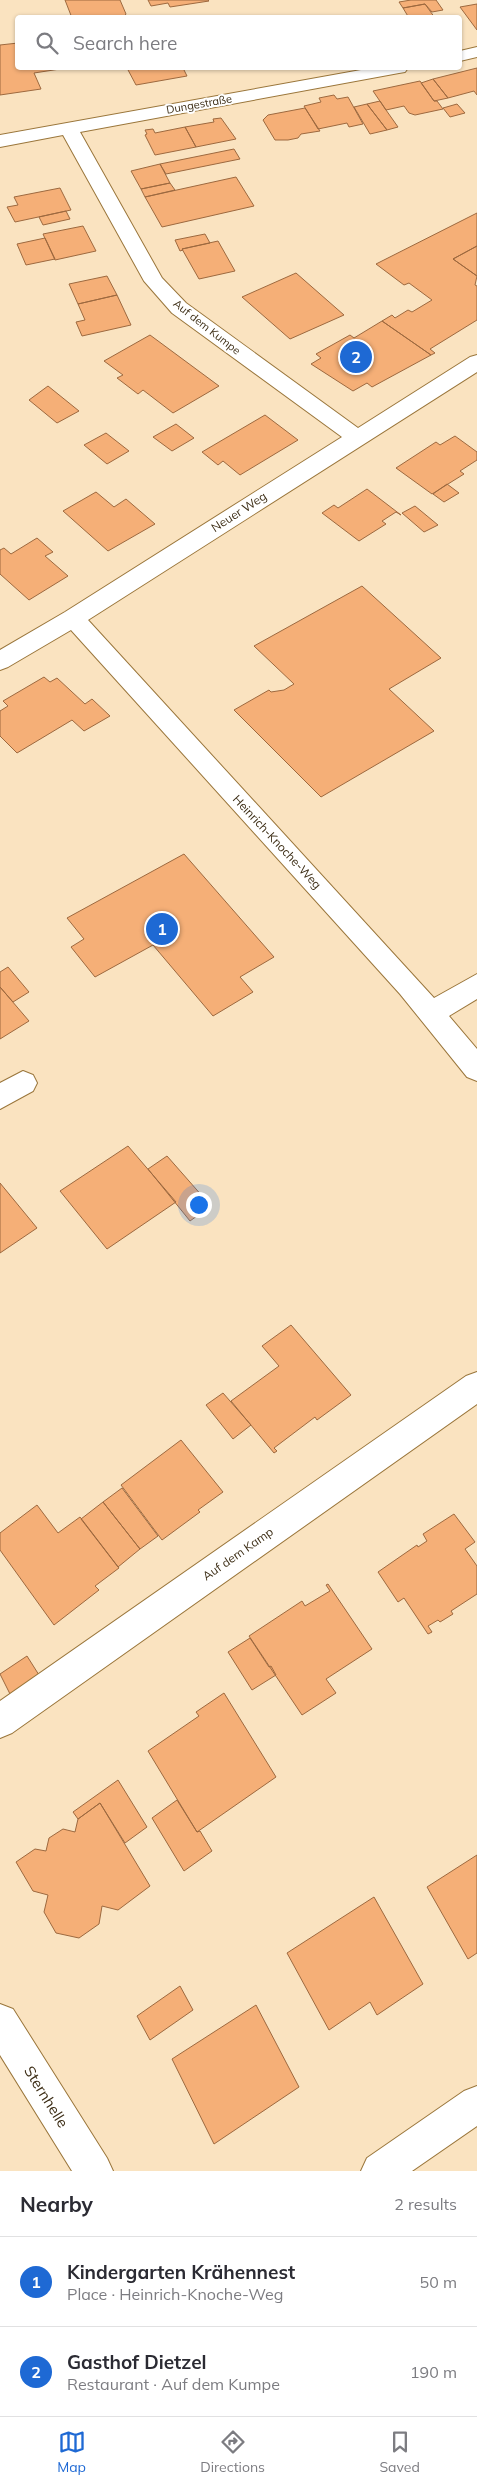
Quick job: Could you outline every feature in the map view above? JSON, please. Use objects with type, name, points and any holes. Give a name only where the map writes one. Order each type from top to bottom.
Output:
[{"type":"street","points":[[462,56],[477,52]]},
{"type":"street","name":"Dungestraße","points":[[0,141],[388,70]]},
{"type":"street","name":"Auf dem Kumpe","points":[[68,128],[154,281],[179,308],[356,437]]},
{"type":"street","name":"Neuer Weg","points":[[0,661],[73,618],[477,362]]},
{"type":"street","name":"Heinrich-Knoche-Weg","points":[[73,618],[408,986],[477,1069]]},
{"type":"street","points":[[430,1014],[477,985]]},
{"type":"street","points":[[0,1097],[23,1083]]},
{"type":"street","name":"Auf dem Kamp","points":[[0,1721],[477,1386]]},
{"type":"street","name":"Sternhelle","points":[[0,2022],[94,2171]]},
{"type":"street","points":[[380,2171],[477,2104]]},
{"type":"building","points":[[65,0],[120,0],[126,14],[125,15],[71,15]]},
{"type":"building","points":[[148,0],[209,1],[170,7],[168,3],[151,6]]},
{"type":"building","points":[[436,0],[443,10],[432,12],[425,4],[403,8],[399,2]]},
{"type":"building","points":[[425,4],[433,15],[407,15],[403,8]]},
{"type":"building","points":[[477,4],[477,30],[460,7]]},
{"type":"building","points":[[15,43],[15,70],[54,70],[34,73],[41,89],[0,95],[0,45]]},
{"type":"building","points":[[477,68],[477,95],[474,91],[448,98],[433,79]]},
{"type":"building","points":[[128,70],[184,70],[187,76],[136,85]]},
{"type":"building","points":[[433,79],[448,98],[434,101],[421,83]]},
{"type":"building","points":[[420,81],[434,101],[437,101],[443,109],[415,115],[409,113],[404,106],[386,110],[373,91]]},
{"type":"building","points":[[334,95],[337,99],[348,97],[363,124],[349,127],[347,123],[318,129],[304,106],[321,102],[319,98]]},
{"type":"building","points":[[380,101],[398,127],[387,130],[367,104]]},
{"type":"building","points":[[367,104],[387,130],[370,134],[354,107]]},
{"type":"building","points":[[457,104],[465,113],[450,117],[443,108]]},
{"type":"building","points":[[305,108],[320,131],[301,134],[298,138],[288,140],[275,140],[263,120],[268,115]]},
{"type":"building","points":[[221,118],[236,139],[196,147],[185,127],[214,122],[213,119]]},
{"type":"building","points":[[185,127],[196,147],[155,155],[145,135],[147,134],[145,130],[153,129],[155,133]]},
{"type":"building","points":[[234,149],[240,159],[166,174],[160,164]]},
{"type":"building","points":[[160,164],[170,183],[141,189],[131,171]]},
{"type":"building","points":[[236,177],[254,206],[162,227],[145,197]]},
{"type":"building","points":[[170,183],[175,190],[145,197],[141,189]]},
{"type":"building","points":[[60,188],[71,210],[15,222],[7,207],[18,205],[14,197]]},
{"type":"building","points":[[66,211],[70,219],[43,225],[39,217]]},
{"type":"building","points":[[477,213],[477,246],[453,259],[477,276],[475,285],[477,286],[477,320],[430,349],[435,353],[431,355],[382,321],[392,315],[395,318],[408,310],[412,312],[432,300],[409,283],[404,285],[376,264]]},
{"type":"building","points":[[83,226],[96,251],[55,260],[43,234]]},
{"type":"building","points":[[205,234],[210,243],[180,251],[175,240]]},
{"type":"building","points":[[45,238],[55,259],[26,265],[17,244]]},
{"type":"building","points":[[218,241],[235,271],[199,279],[182,249]]},
{"type":"building","points":[[477,246],[477,276],[453,259]]},
{"type":"building","points":[[296,273],[344,315],[290,339],[242,297]]},
{"type":"building","points":[[107,276],[117,295],[78,304],[69,284]]},
{"type":"building","points":[[117,295],[131,325],[82,336],[76,322],[85,320],[78,304]]},
{"type":"building","points":[[382,321],[431,355],[372,387],[367,383],[353,391],[311,364],[321,358],[316,354],[350,335],[354,338]]},
{"type":"building","points":[[150,335],[219,386],[173,413],[143,390],[138,394],[117,378],[123,375],[104,361]]},
{"type":"building","points":[[48,386],[79,411],[57,423],[29,400]]},
{"type":"building","points":[[265,415],[298,440],[240,475],[223,461],[218,465],[202,452]]},
{"type":"building","points":[[176,424],[194,438],[172,451],[153,437]]},
{"type":"building","points":[[106,433],[129,451],[107,464],[84,445]]},
{"type":"building","points":[[455,436],[477,452],[477,460],[460,471],[464,474],[432,494],[396,468],[436,442],[440,445]]},
{"type":"building","points":[[447,484],[459,493],[444,502],[433,494]]},
{"type":"building","points":[[367,489],[401,515],[396,512],[382,521],[386,524],[359,541],[322,513],[334,505],[338,508]]},
{"type":"building","points":[[96,492],[114,507],[126,499],[155,524],[108,551],[63,511]]},
{"type":"building","points":[[415,506],[438,525],[424,532],[402,513]]},
{"type":"building","points":[[37,538],[53,552],[45,556],[68,576],[29,600],[0,574],[0,550],[4,548],[11,554]]},
{"type":"building","points":[[362,586],[441,658],[389,689],[434,731],[321,797],[234,710],[269,690],[271,692],[284,690],[294,684],[254,646]]},
{"type":"building","points":[[44,677],[50,682],[57,678],[85,704],[92,699],[110,716],[84,731],[72,720],[17,753],[0,736],[0,711],[8,706],[3,701]]},
{"type":"building","points":[[184,854],[274,957],[240,977],[253,992],[213,1016],[153,945],[95,977],[71,947],[84,939],[67,918]]},
{"type":"building","points":[[8,967],[29,992],[13,1002],[0,987],[0,972]]},
{"type":"building","points":[[0,987],[29,1021],[0,1039]]},
{"type":"building","points":[[128,1146],[176,1202],[107,1249],[60,1191]]},
{"type":"building","points":[[167,1156],[211,1206],[190,1221],[148,1169]]},
{"type":"building","points":[[0,1183],[37,1228],[0,1253]]},
{"type":"building","points":[[291,1325],[351,1395],[317,1420],[315,1417],[274,1448],[277,1451],[274,1453],[231,1401],[279,1366],[262,1346]]},
{"type":"building","points":[[223,1393],[251,1425],[233,1439],[206,1405]]},
{"type":"building","points":[[181,1440],[223,1492],[162,1540],[121,1485]]},
{"type":"building","points":[[122,1488],[158,1536],[140,1549],[103,1502]]},
{"type":"building","points":[[103,1502],[140,1549],[118,1567],[81,1519]]},
{"type":"building","points":[[37,1505],[58,1533],[80,1517],[119,1568],[95,1586],[99,1590],[54,1625],[0,1550],[0,1533]]},
{"type":"building","points":[[454,1514],[475,1542],[465,1549],[477,1566],[477,1594],[451,1611],[453,1614],[440,1622],[438,1620],[428,1626],[432,1632],[428,1634],[404,1598],[398,1602],[378,1572],[417,1545],[418,1547],[427,1541],[423,1534]]},
{"type":"building","points":[[328,1584],[372,1649],[326,1679],[336,1693],[302,1715],[249,1636],[302,1601],[305,1606],[330,1591],[326,1585]]},
{"type":"building","points":[[250,1638],[276,1675],[252,1690],[228,1652]]},
{"type":"building","points":[[27,1656],[39,1675],[10,1694],[0,1674]]},
{"type":"building","points":[[224,1693],[276,1777],[197,1832],[148,1751],[199,1716],[196,1712]]},
{"type":"building","points":[[118,1780],[147,1827],[125,1843],[100,1803],[78,1819],[73,1812]]},
{"type":"building","points":[[177,1800],[197,1832],[200,1831],[212,1851],[184,1871],[152,1818]]},
{"type":"building","points":[[100,1803],[150,1886],[118,1910],[102,1906],[99,1924],[79,1938],[56,1933],[44,1912],[48,1895],[33,1891],[16,1862],[35,1849],[46,1851],[49,1838],[63,1829],[75,1832],[78,1819]]},
{"type":"building","points":[[477,1855],[477,1953],[468,1959],[427,1887]]},
{"type":"building","points":[[374,1897],[423,1984],[377,2015],[370,2002],[329,2030],[287,1953]]},
{"type":"building","points":[[180,1986],[193,2010],[150,2040],[137,2016]]},
{"type":"building","points":[[256,2005],[299,2087],[214,2144],[172,2059]]},
{"type":"place","name":"Gasthof Dietzel","points":[[356,357]]},
{"type":"place","name":"Kindergarten Krähennest","points":[[162,929]]}]
